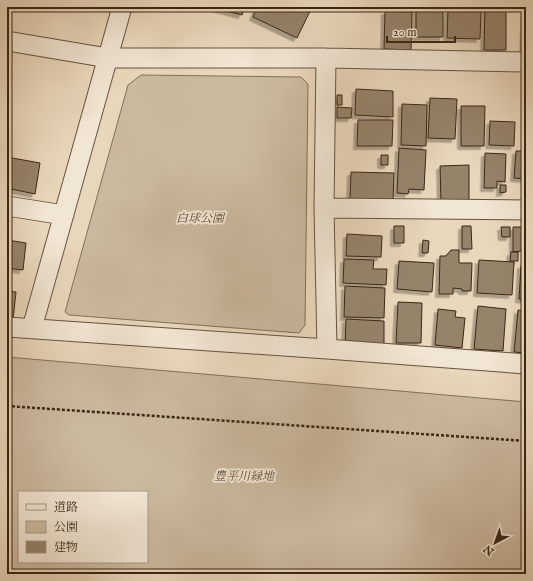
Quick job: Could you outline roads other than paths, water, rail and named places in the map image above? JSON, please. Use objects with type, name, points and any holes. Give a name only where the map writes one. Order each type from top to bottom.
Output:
[{"type":"street","points":[[32,328],[122,7]]},
{"type":"street","points":[[7,41],[108,58],[326,58],[526,62]]},
{"type":"street","points":[[326,58],[324,208],[327,349]]},
{"type":"street","points":[[7,206],[64,215]]},
{"type":"street","points":[[324,208],[526,210]]},
{"type":"street","points":[[7,327],[526,364]]},
{"type":"park label","name":"白球公園","points":[[200,218]]},
{"type":"park label","name":"豊平川緑地","points":[[244,476]]}]
